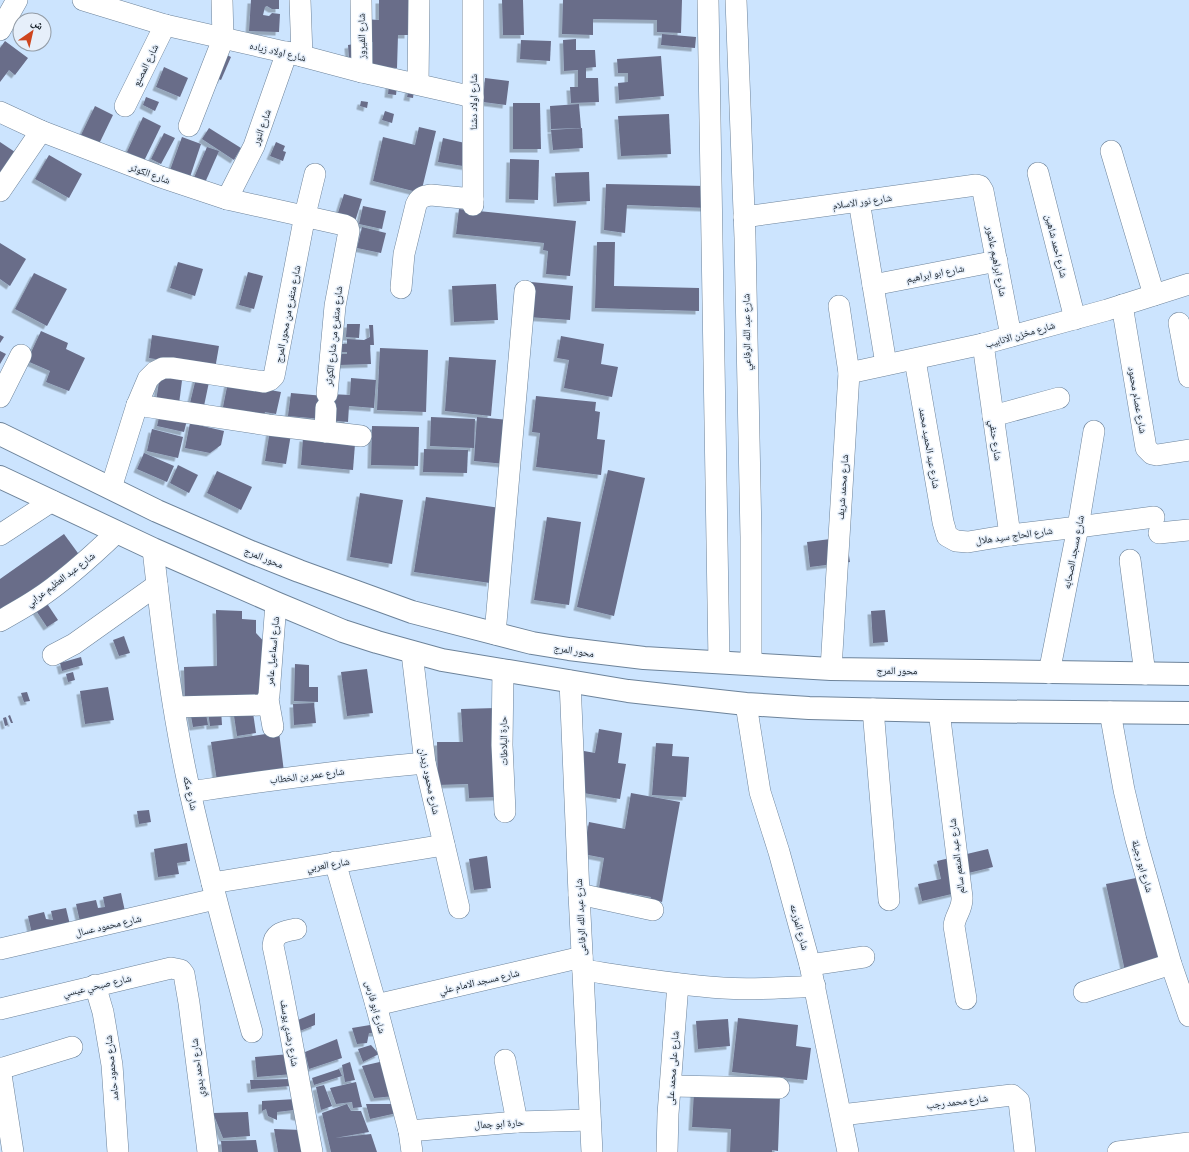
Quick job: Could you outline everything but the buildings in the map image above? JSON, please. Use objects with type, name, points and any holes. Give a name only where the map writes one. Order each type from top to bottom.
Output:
[{"type":"main road","name":"محور المرج","points":[[0,434],[204,532],[299,571],[412,612],[539,644],[606,654],[674,660],[831,669],[1189,674]]},
{"type":"main road","points":[[0,476],[153,549],[343,631],[442,660],[636,692],[746,704],[810,708],[939,711],[1189,713]]},
{"type":"street","points":[[0,30],[18,0]]},
{"type":"street","name":"شارع اولاد زياده","points":[[84,0],[145,9],[165,25],[473,97]]},
{"type":"street","points":[[189,126],[223,39],[222,0]]},
{"type":"street","points":[[294,54],[300,0]]},
{"type":"street","name":"شارع الفيروز","points":[[361,0],[362,72]]},
{"type":"street","points":[[418,84],[419,0]]},
{"type":"street","name":"شارع اولاد دشنا","points":[[401,288],[404,254],[416,205],[419,200],[424,196],[431,195],[473,202],[473,0]]},
{"type":"street","points":[[708,0],[719,662]]},
{"type":"street","name":"شارع عبد الله الرفاعي","points":[[736,0],[744,217],[751,537],[751,664]]},
{"type":"street","name":"شارع المصنع","points":[[125,106],[165,25]]},
{"type":"street","name":"شارع النور","points":[[227,199],[254,146],[294,54]]},
{"type":"street","name":"شارع الكوثر","points":[[0,112],[40,131],[161,178],[227,199],[305,215]]},
{"type":"street","points":[[0,192],[40,131]]},
{"type":"street","points":[[1111,151],[1154,295]]},
{"type":"street","name":"شارع احمد شاهين","points":[[1038,173],[1075,319]]},
{"type":"street","name":"شارع متفرع من محور المرج","points":[[110,488],[137,405],[148,379],[155,372],[163,368],[172,368],[264,382],[270,380],[274,376],[305,215],[315,174]]},
{"type":"street","name":"شارع نور الاسلام","points":[[744,217],[976,185],[980,186]]},
{"type":"street","name":"شارع ابراهيم عاشور","points":[[980,186],[983,191],[1011,336]]},
{"type":"street","points":[[859,201],[886,364]]},
{"type":"street","name":"شارع متفرع من شارع الكوثر","points":[[305,215],[344,225],[348,227],[349,231],[335,306],[325,432]]},
{"type":"street","name":"شارع ابو ابراهيم","points":[[873,284],[997,261]]},
{"type":"street","name":"شارع مخزن الانابيب","points":[[849,373],[886,364],[915,360],[983,344],[1075,319],[1189,284]]},
{"type":"street","points":[[495,634],[524,291]]},
{"type":"street","name":"شارع عصام محمود","points":[[1122,305],[1146,448],[1152,454],[1157,455],[1189,450]]},
{"type":"street","name":"شارع محمد شريف","points":[[831,669],[849,373],[839,306]]},
{"type":"street","points":[[1183,327],[1189,377]]},
{"type":"street","name":"شارع حنفي","points":[[983,344],[1010,535]]},
{"type":"street","points":[[0,397],[21,355]]},
{"type":"street","name":"شارع عبد الحميد محمد","points":[[915,360],[943,522],[947,536]]},
{"type":"street","points":[[993,416],[1059,398]]},
{"type":"street","points":[[137,405],[260,424],[361,436]]},
{"type":"street","name":"شارع مسجد الصحابه","points":[[1049,672],[1078,528],[1094,431]]},
{"type":"street","points":[[0,535],[52,501]]},
{"type":"street","name":"شارع الحاج سيد هلال","points":[[947,536],[956,541],[968,542],[1010,535],[1078,528],[1156,525],[1189,530]]},
{"type":"street","name":"شارع عبد العظيم عرابي","points":[[0,621],[38,598],[100,549],[117,532]]},
{"type":"street","points":[[717,538],[751,537]]},
{"type":"street","name":"شارع مكه","points":[[153,549],[174,707],[190,792],[214,891],[252,1032]]},
{"type":"street","points":[[1130,560],[1145,674]]},
{"type":"street","points":[[52,655],[74,644],[157,585]]},
{"type":"street","name":"شارع اسماعيل عامر","points":[[174,707],[260,705],[268,699],[276,603]]},
{"type":"street","name":"شارع محمود زيدان","points":[[412,652],[425,763],[459,908]]},
{"type":"street","name":"حارة البلاطات","points":[[503,670],[502,745],[505,812]]},
{"type":"street","name":"شارع عبد الله الرفاعى","points":[[570,681],[582,964],[592,1152]]},
{"type":"street","points":[[268,699],[273,727]]},
{"type":"street","name":"شارع المزرعه","points":[[746,704],[760,792],[779,852],[810,965],[848,1152]]},
{"type":"street","points":[[873,709],[888,900]]},
{"type":"street","name":"شارع عبد المنعم سالم","points":[[939,711],[962,903],[954,921],[954,926],[966,999]]},
{"type":"street","name":"شارع ابو رجيلة","points":[[1110,712],[1124,790],[1136,840],[1171,964],[1189,1016]]},
{"type":"street","name":"شارع عمر بن الخطاب","points":[[190,792],[338,771],[425,763]]},
{"type":"street","name":"شارع العربي","points":[[214,891],[335,862],[444,845]]},
{"type":"street","name":"شارع ابو فارس","points":[[335,862],[376,1005],[409,1131],[412,1152]]},
{"type":"street","name":"شارع محمود عسال","points":[[0,949],[214,891]]},
{"type":"street","points":[[579,894],[653,910]]},
{"type":"street","name":"شارع رشدي يوسف","points":[[296,929],[277,935],[273,940],[273,946],[312,1152]]},
{"type":"street","points":[[810,965],[864,957]]},
{"type":"street","points":[[582,964],[678,984],[723,988],[761,989],[815,986]]},
{"type":"street","name":"شارع مسجد الامام علي","points":[[376,1005],[582,964]]},
{"type":"street","points":[[1084,992],[1171,964]]},
{"type":"street","name":"شارع صبحي عيسي","points":[[0,1008],[171,968],[181,970],[184,974],[186,983]]},
{"type":"street","name":"شارع احمد بدوي","points":[[186,983],[208,1152]]},
{"type":"street","name":"شارع على محمد على","points":[[667,1152],[668,1114],[678,984]]},
{"type":"street","name":"شارع محمود حامد","points":[[95,985],[103,1012],[112,1065],[118,1152]]},
{"type":"street","points":[[12,1152],[0,1068],[72,1047]]},
{"type":"street","points":[[506,1060],[517,1122]]},
{"type":"street","points":[[671,1086],[779,1088]]},
{"type":"street","name":"شارع محمد رجب","points":[[841,1115],[1012,1095],[1019,1100],[1025,1152]]},
{"type":"street","name":"حارة ابو جمال","points":[[409,1131],[517,1122],[590,1120]]},
{"type":"street","points":[[1118,1152],[1151,1150],[1189,1143]]}]
